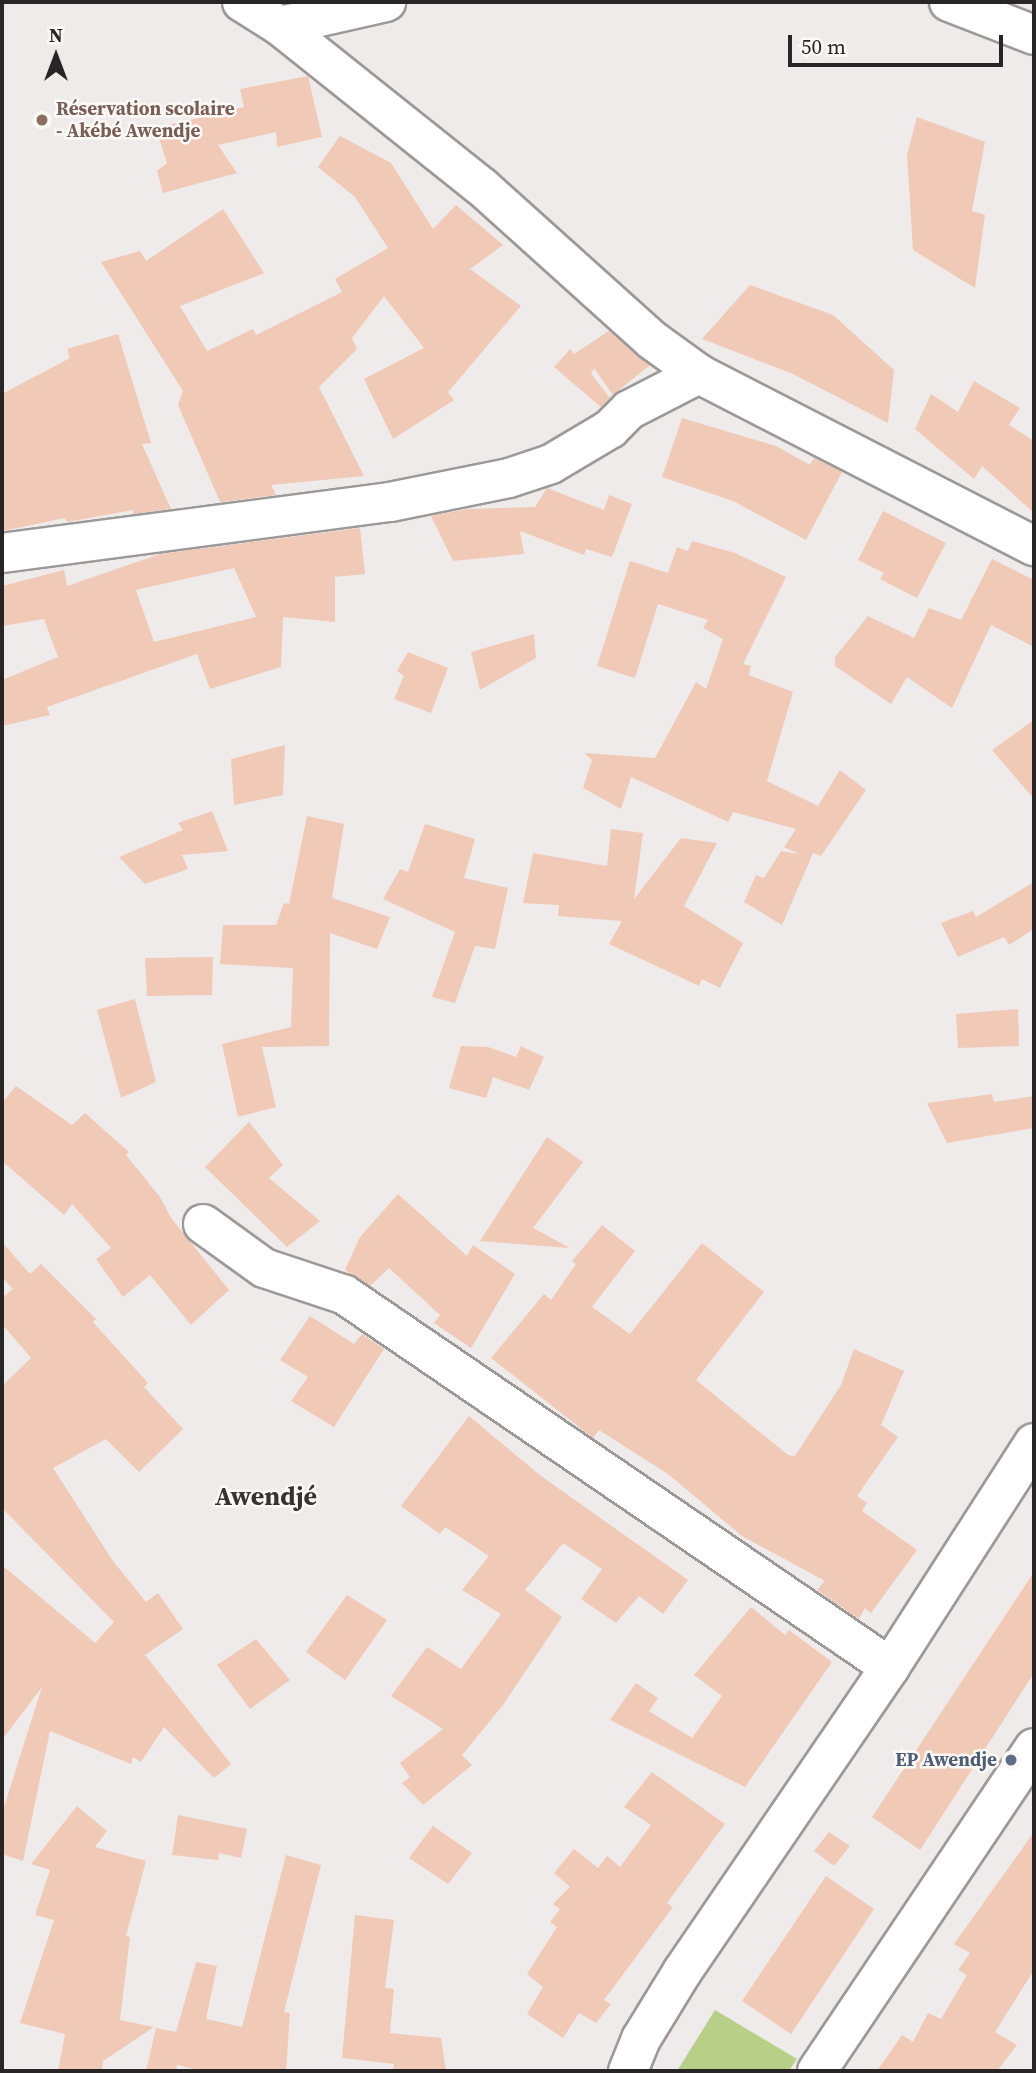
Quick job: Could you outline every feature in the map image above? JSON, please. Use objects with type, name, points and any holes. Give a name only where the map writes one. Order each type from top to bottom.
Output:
[{"type":"street","points":[[242,2],[280,26],[482,187],[652,340],[699,374],[1034,546]]},
{"type":"street","points":[[280,26],[386,2]]},
{"type":"street","points":[[949,2],[1034,35]]},
{"type":"street","points":[[2,553],[402,500],[497,481],[551,464],[610,429],[629,410],[699,374]]},
{"type":"street","points":[[203,1224],[264,1268],[314,1282],[365,1308],[890,1667]]},
{"type":"street","points":[[628,2071],[641,2039],[682,1972],[890,1667],[1034,1443]]},
{"type":"street","points":[[817,2071],[1034,1748]]},
{"type":"green space","points":[[715,2010],[797,2059],[789,2071],[677,2071]]},
{"type":"building","points":[[308,76],[322,137],[277,147],[276,132],[218,145],[237,173],[163,193],[157,171],[167,163],[156,128],[244,107],[240,89]]},
{"type":"building","points":[[917,117],[985,142],[972,211],[985,215],[975,288],[913,250],[907,155]]},
{"type":"building","points":[[340,136],[391,163],[433,229],[456,205],[503,245],[470,269],[521,306],[448,392],[454,400],[393,439],[364,379],[424,348],[384,296],[352,338],[357,349],[319,387],[364,476],[271,485],[276,495],[220,502],[178,405],[183,391],[101,262],[140,251],[146,261],[223,209],[264,273],[180,306],[207,351],[253,329],[256,335],[342,292],[335,279],[388,248],[355,197],[318,167]]},
{"type":"building","points":[[750,285],[833,315],[894,370],[888,423],[791,373],[702,339]]},
{"type":"building","points":[[609,331],[650,365],[613,395],[594,368],[591,374],[610,398],[601,407],[554,367],[570,349],[574,354]]},
{"type":"building","points":[[118,334],[151,443],[142,444],[171,509],[133,514],[133,510],[67,522],[65,518],[2,531],[2,394],[70,358],[67,349]]},
{"type":"building","points":[[974,381],[1020,408],[1009,425],[1034,441],[1034,513],[982,466],[974,479],[915,429],[931,394],[958,412]]},
{"type":"building","points":[[682,418],[776,446],[810,465],[814,458],[842,472],[806,540],[733,501],[662,477]]},
{"type":"building","points":[[547,488],[604,510],[609,495],[632,504],[612,557],[586,549],[584,555],[520,531],[524,554],[453,561],[431,516],[468,509],[535,507]]},
{"type":"building","points":[[883,511],[946,543],[917,598],[880,579],[884,573],[858,560]]},
{"type":"building","points":[[360,528],[365,574],[335,577],[335,622],[283,617],[281,667],[210,689],[197,654],[47,707],[50,715],[2,726],[2,680],[58,657],[44,619],[2,626],[2,586],[64,570],[67,586],[160,554]],"holes":[[[234,568],[256,617],[154,642],[136,590]]]},
{"type":"building","points":[[692,541],[735,553],[786,577],[743,664],[751,666],[749,675],[793,692],[767,781],[818,806],[840,770],[866,790],[821,856],[813,853],[782,925],[744,902],[756,875],[764,878],[781,851],[799,854],[784,847],[796,829],[733,812],[728,822],[631,777],[621,809],[583,788],[592,760],[584,753],[655,758],[696,682],[706,689],[723,639],[703,628],[708,620],[658,604],[635,678],[597,666],[630,561],[668,573],[677,547],[688,551]]},
{"type":"building","points":[[992,559],[1034,580],[1034,647],[991,625],[952,708],[907,677],[891,704],[835,666],[835,657],[868,616],[914,638],[929,608],[961,620]]},
{"type":"building","points":[[534,634],[536,658],[480,690],[471,652]]},
{"type":"building","points":[[408,652],[448,668],[431,713],[394,699],[404,676],[397,671]]},
{"type":"building","points":[[1034,720],[1034,799],[992,750]]},
{"type":"building","points":[[285,745],[283,795],[234,805],[231,759]]},
{"type":"building","points":[[212,811],[228,851],[182,855],[188,869],[145,884],[119,857],[183,830],[178,823]]},
{"type":"building","points":[[307,816],[344,824],[332,898],[390,917],[377,949],[330,933],[329,1046],[262,1047],[276,1107],[238,1117],[222,1044],[291,1027],[293,968],[220,964],[223,925],[276,925],[284,903],[289,904]]},
{"type":"building","points":[[425,824],[475,839],[464,878],[508,888],[495,949],[475,946],[455,1003],[432,997],[455,932],[383,899],[400,869],[408,872]]},
{"type":"building","points":[[611,829],[643,833],[634,899],[681,838],[717,843],[684,906],[743,943],[720,988],[702,979],[699,986],[609,944],[622,921],[558,916],[559,905],[523,903],[533,853],[607,866]]},
{"type":"building","points":[[1034,882],[1034,929],[1009,945],[1004,937],[958,957],[941,923],[973,911],[976,917]]},
{"type":"building","points":[[213,957],[212,995],[147,996],[145,958]]},
{"type":"building","points":[[135,999],[156,1082],[121,1098],[97,1010]]},
{"type":"building","points":[[1018,1009],[1019,1046],[958,1048],[956,1014]]},
{"type":"building","points":[[461,1046],[488,1047],[516,1057],[521,1046],[544,1057],[529,1090],[493,1077],[486,1098],[449,1088]]},
{"type":"building","points":[[16,1086],[72,1125],[85,1113],[129,1152],[126,1155],[160,1197],[171,1218],[229,1290],[191,1325],[150,1275],[123,1297],[96,1259],[111,1248],[72,1204],[64,1215],[2,1161],[2,1103]]},
{"type":"building","points":[[992,1094],[994,1102],[1034,1096],[1034,1128],[947,1143],[927,1103]]},
{"type":"building","points":[[249,1122],[283,1165],[269,1178],[320,1221],[287,1247],[205,1167]]},
{"type":"building","points":[[547,1137],[583,1162],[533,1228],[570,1248],[480,1241]]},
{"type":"building","points":[[398,1194],[467,1256],[473,1245],[515,1274],[471,1348],[434,1323],[440,1315],[389,1268],[370,1286],[345,1270],[360,1237]]},
{"type":"building","points":[[602,1225],[635,1251],[592,1307],[630,1334],[702,1243],[764,1292],[696,1380],[788,1455],[795,1456],[841,1385],[854,1349],[904,1371],[881,1425],[898,1437],[857,1496],[867,1503],[862,1511],[917,1550],[871,1613],[865,1608],[859,1619],[817,1590],[825,1581],[742,1536],[668,1474],[599,1430],[593,1438],[491,1358],[544,1294],[551,1300],[576,1264],[572,1261]]},
{"type":"building","points":[[2,1242],[30,1274],[41,1264],[96,1319],[93,1322],[148,1383],[144,1387],[183,1429],[139,1472],[106,1439],[53,1468],[113,1561],[146,1602],[158,1593],[183,1629],[145,1655],[231,1764],[214,1778],[164,1727],[141,1762],[133,1757],[131,1764],[50,1731],[23,1861],[2,1854],[2,1813],[42,1687],[2,1740],[2,1565],[95,1643],[114,1622],[2,1508],[2,1386],[31,1358],[2,1324],[2,1298],[13,1289],[2,1277]]},
{"type":"building","points":[[310,1316],[354,1344],[362,1334],[384,1349],[334,1427],[291,1401],[308,1377],[280,1360]]},
{"type":"building","points":[[469,1416],[541,1476],[688,1580],[663,1614],[639,1596],[616,1623],[581,1599],[602,1569],[563,1543],[525,1590],[562,1617],[503,1705],[462,1755],[472,1765],[423,1805],[402,1783],[410,1777],[400,1763],[443,1729],[391,1696],[427,1647],[461,1669],[501,1614],[462,1590],[489,1556],[445,1527],[440,1534],[401,1506]]},
{"type":"building","points":[[1034,1572],[1034,1673],[920,1850],[872,1817]]},
{"type":"building","points":[[347,1595],[387,1620],[345,1680],[306,1652]]},
{"type":"building","points":[[751,1607],[785,1635],[789,1630],[832,1662],[745,1787],[610,1720],[636,1683],[658,1698],[649,1711],[692,1738],[722,1696],[694,1675]]},
{"type":"building","points":[[256,1639],[290,1680],[250,1709],[217,1665]]},
{"type":"building","points":[[652,1772],[725,1824],[667,1903],[673,1907],[604,2000],[611,2004],[596,2023],[579,2013],[563,2038],[527,2014],[543,1987],[527,1974],[557,1927],[550,1922],[560,1909],[553,1904],[570,1887],[554,1873],[574,1849],[598,1868],[607,1856],[620,1867],[651,1825],[624,1807]]},
{"type":"building","points":[[77,1806],[107,1831],[95,1847],[146,1861],[126,1936],[130,1937],[120,2020],[154,2027],[103,2061],[102,2071],[58,2071],[65,2034],[20,2023],[54,1920],[35,1915],[50,1870],[31,1864]]},
{"type":"building","points":[[178,1815],[247,1829],[241,1858],[219,1853],[218,1860],[172,1855]]},
{"type":"building","points":[[433,1826],[472,1853],[448,1884],[409,1858]]},
{"type":"building","points":[[829,1832],[850,1846],[834,1866],[814,1851]]},
{"type":"building","points":[[1034,1832],[1034,1970],[995,2032],[1017,2045],[997,2071],[877,2071],[902,2035],[913,2042],[928,2013],[941,2019],[967,1975],[958,1970],[970,1953],[954,1944]]},
{"type":"building","points":[[286,1855],[321,1865],[284,2012],[290,2013],[286,2071],[203,2071],[177,2065],[176,2071],[146,2071],[156,2028],[176,2032],[196,1962],[217,1966],[206,2019],[242,2027]]},
{"type":"building","points":[[826,1876],[874,1909],[791,2034],[742,2001]]},
{"type":"building","points":[[355,1915],[394,1920],[385,1988],[394,1989],[390,2033],[441,2038],[446,2071],[393,2071],[394,2064],[342,2058]]},
{"type":"place","name":"Réservation scolaire - Akébé Awendje","points":[[42,120]]},
{"type":"place","name":"EP Awendje","points":[[1011,1760]]},
{"type":"district","name":"Awendjé","points":[[266,1497]]}]
